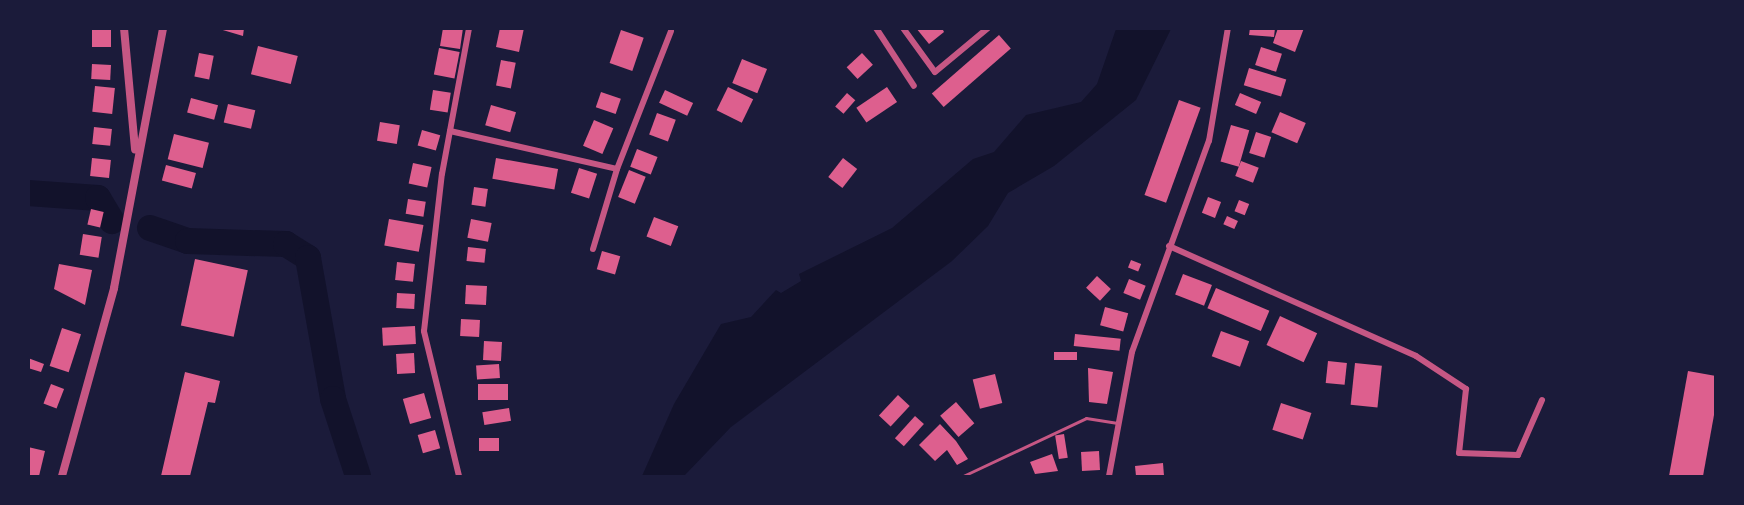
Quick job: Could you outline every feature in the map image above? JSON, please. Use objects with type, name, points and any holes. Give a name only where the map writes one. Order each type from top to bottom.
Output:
[{"type":"street","points":[[124,28],[136,159]]},
{"type":"street","points":[[62,477],[114,288],[136,159],[163,28]]},
{"type":"street","points":[[459,477],[424,331],[450,131],[469,28]]},
{"type":"street","points":[[876,28],[914,87]]},
{"type":"street","points":[[903,28],[935,72],[988,28]]},
{"type":"street","points":[[1109,477],[1132,352],[1209,141],[1228,28]]},
{"type":"street","points":[[593,249],[617,169],[671,31]]},
{"type":"street","points":[[450,131],[617,169]]},
{"type":"street","points":[[1169,246],[1416,356],[1466,389],[1459,453],[1518,455],[1542,400]]},
{"type":"lane","points":[[963,477],[1086,418],[1118,423]]},
{"type":"shaded area","points":[[1116,29],[1171,29],[1136,100],[1054,166],[1008,193],[988,226],[952,261],[731,427],[684,476],[642,476],[674,404],[721,324],[751,317],[776,290],[781,293],[801,281],[799,274],[892,228],[973,159],[994,152],[1026,115],[1081,102],[1097,84]]},
{"type":"building","points":[[92,28],[111,28],[111,47],[92,47]]},
{"type":"building","points":[[216,28],[244,28],[243,36]]},
{"type":"building","points":[[443,28],[463,28],[460,49],[440,46]]},
{"type":"building","points":[[500,28],[524,28],[519,52],[496,47]]},
{"type":"building","points":[[916,28],[942,28],[944,32],[929,44]]},
{"type":"building","points":[[1250,28],[1275,28],[1274,37],[1249,35]]},
{"type":"building","points":[[1278,28],[1304,28],[1295,52],[1273,43]]},
{"type":"building","points":[[621,30],[644,38],[632,71],[610,63]]},
{"type":"building","points":[[999,35],[1011,49],[944,107],[932,93]]},
{"type":"building","points":[[258,46],[298,56],[291,84],[251,74]]},
{"type":"building","points":[[1261,47],[1282,54],[1276,72],[1255,65]]},
{"type":"building","points":[[439,48],[460,52],[454,79],[434,75]]},
{"type":"building","points":[[199,53],[214,56],[209,79],[194,77]]},
{"type":"building","points":[[862,53],[873,65],[858,79],[847,67]]},
{"type":"building","points":[[742,59],[767,69],[757,93],[732,83]]},
{"type":"building","points":[[501,60],[516,63],[511,88],[496,86]]},
{"type":"building","points":[[92,64],[111,65],[110,80],[91,79]]},
{"type":"building","points":[[1249,68],[1286,79],[1281,97],[1244,85]]},
{"type":"building","points":[[95,86],[115,88],[112,114],[92,112]]},
{"type":"building","points":[[728,87],[753,99],[742,123],[717,110]]},
{"type":"building","points":[[887,87],[897,102],[866,123],[856,108]]},
{"type":"building","points":[[433,90],[451,93],[448,113],[430,110]]},
{"type":"building","points":[[665,90],[693,103],[687,116],[659,103]]},
{"type":"building","points":[[601,92],[621,99],[616,114],[596,107]]},
{"type":"building","points":[[847,93],[855,100],[843,114],[835,107]]},
{"type":"building","points":[[1240,93],[1261,102],[1256,114],[1235,105]]},
{"type":"building","points":[[191,98],[218,105],[214,120],[187,112]]},
{"type":"building","points":[[1179,100],[1201,108],[1166,203],[1144,195]]},
{"type":"building","points":[[228,104],[255,110],[251,129],[224,123]]},
{"type":"building","points":[[491,105],[516,112],[510,132],[485,125]]},
{"type":"building","points":[[1280,112],[1306,123],[1297,143],[1271,132]]},
{"type":"building","points":[[657,113],[676,120],[668,141],[649,135]]},
{"type":"building","points":[[594,120],[613,128],[602,154],[583,146]]},
{"type":"building","points":[[380,122],[400,125],[397,144],[377,141]]},
{"type":"building","points":[[1231,125],[1249,130],[1239,167],[1221,162]]},
{"type":"building","points":[[94,127],[112,129],[110,146],[92,144]]},
{"type":"building","points":[[422,130],[440,135],[436,151],[418,145]]},
{"type":"building","points":[[1256,132],[1271,137],[1264,158],[1249,153]]},
{"type":"building","points":[[174,134],[209,143],[203,168],[168,159]]},
{"type":"building","points":[[637,149],[658,157],[651,175],[630,167]]},
{"type":"building","points":[[92,158],[111,160],[109,178],[90,176]]},
{"type":"building","points":[[496,158],[558,169],[554,190],[492,179]]},
{"type":"building","points":[[843,158],[857,169],[842,188],[828,177]]},
{"type":"building","points":[[1241,161],[1259,168],[1253,183],[1235,176]]},
{"type":"building","points":[[413,163],[432,167],[427,187],[409,184]]},
{"type":"building","points":[[166,165],[196,173],[192,188],[162,180]]},
{"type":"building","points":[[579,168],[597,174],[589,199],[571,193]]},
{"type":"building","points":[[629,170],[646,177],[635,204],[618,197]]},
{"type":"building","points":[[474,187],[488,189],[485,207],[471,205]]},
{"type":"building","points":[[1208,197],[1221,202],[1215,218],[1202,213]]},
{"type":"building","points":[[408,199],[426,202],[423,217],[406,214]]},
{"type":"building","points":[[1239,200],[1249,204],[1245,215],[1235,211]]},
{"type":"building","points":[[91,209],[104,212],[100,228],[87,225]]},
{"type":"building","points":[[1227,216],[1238,221],[1234,229],[1223,224]]},
{"type":"building","points":[[654,217],[678,226],[671,246],[646,237]]},
{"type":"building","points":[[389,219],[423,225],[419,252],[384,246]]},
{"type":"building","points":[[471,219],[492,223],[488,242],[467,238]]},
{"type":"building","points":[[83,234],[102,237],[98,258],[80,255]]},
{"type":"building","points":[[468,247],[486,249],[484,263],[467,261]]},
{"type":"building","points":[[602,251],[620,256],[615,275],[597,269]]},
{"type":"building","points":[[195,259],[248,270],[234,337],[181,326]]},
{"type":"building","points":[[1131,260],[1141,264],[1138,272],[1128,267]]},
{"type":"building","points":[[397,262],[415,264],[413,282],[395,280]]},
{"type":"building","points":[[59,264],[92,270],[85,305],[54,289]]},
{"type":"building","points":[[1183,274],[1212,285],[1204,306],[1175,295]]},
{"type":"building","points":[[1097,276],[1111,289],[1100,301],[1086,288]]},
{"type":"building","points":[[1129,279],[1146,286],[1140,300],[1123,293]]},
{"type":"building","points":[[466,285],[487,286],[486,305],[465,304]]},
{"type":"building","points":[[1216,288],[1269,311],[1261,331],[1207,308]]},
{"type":"building","points":[[397,293],[415,294],[414,309],[396,308]]},
{"type":"building","points":[[1105,307],[1128,313],[1123,332],[1100,325]]},
{"type":"building","points":[[1280,316],[1317,333],[1304,362],[1266,345]]},
{"type":"building","points":[[461,319],[480,320],[479,337],[460,336]]},
{"type":"building","points":[[415,326],[416,344],[383,346],[382,328]]},
{"type":"building","points":[[62,328],[81,334],[69,372],[50,366]]},
{"type":"building","points":[[1221,331],[1249,341],[1240,367],[1212,356]]},
{"type":"building","points":[[1075,334],[1121,339],[1119,351],[1074,346]]},
{"type":"building","points":[[484,341],[502,342],[501,361],[483,360]]},
{"type":"building","points":[[1054,352],[1077,352],[1077,360],[1054,360]]},
{"type":"building","points":[[414,353],[415,373],[397,374],[396,354]]},
{"type":"building","points":[[28,358],[44,364],[41,372],[28,368]]},
{"type":"building","points":[[1328,361],[1347,363],[1345,385],[1326,383]]},
{"type":"building","points":[[1355,363],[1382,366],[1377,408],[1351,405]]},
{"type":"building","points":[[499,364],[500,378],[477,380],[476,366]]},
{"type":"building","points":[[1088,368],[1113,372],[1107,404],[1089,402]]},
{"type":"building","points":[[1688,371],[1716,376],[1716,404],[1703,476],[1669,476]]},
{"type":"building","points":[[185,372],[220,381],[215,403],[208,402],[190,476],[161,476]]},
{"type":"building","points":[[995,374],[1002,403],[980,409],[973,380]]},
{"type":"building","points":[[51,384],[64,389],[57,409],[43,404]]},
{"type":"building","points":[[478,384],[508,384],[508,400],[478,400]]},
{"type":"building","points":[[424,393],[431,418],[410,424],[403,399]]},
{"type":"building","points":[[898,395],[910,406],[891,426],[879,415]]},
{"type":"building","points":[[956,402],[974,423],[959,437],[940,416]]},
{"type":"building","points":[[1281,403],[1311,413],[1303,440],[1272,430]]},
{"type":"building","points":[[509,408],[511,421],[484,425],[482,412]]},
{"type":"building","points":[[915,416],[924,424],[904,446],[895,438]]},
{"type":"building","points":[[940,424],[956,441],[968,459],[957,465],[947,450],[935,461],[919,445]]},
{"type":"building","points":[[435,430],[440,448],[423,453],[418,435]]},
{"type":"building","points":[[1064,434],[1068,458],[1059,459],[1055,435]]},
{"type":"building","points":[[479,438],[499,438],[499,451],[479,451]]},
{"type":"building","points":[[28,447],[45,451],[39,476],[28,476]]},
{"type":"building","points":[[1099,451],[1100,470],[1082,471],[1081,452]]},
{"type":"building","points":[[1052,454],[1058,471],[1035,474],[1030,462]]},
{"type":"building","points":[[1163,463],[1164,476],[1136,476],[1135,466]]},
{"type":"waterway","points":[[28,193],[98,198],[112,221]]},
{"type":"waterway","points":[[150,228],[188,241],[286,244],[308,258],[333,399],[358,476]]}]
